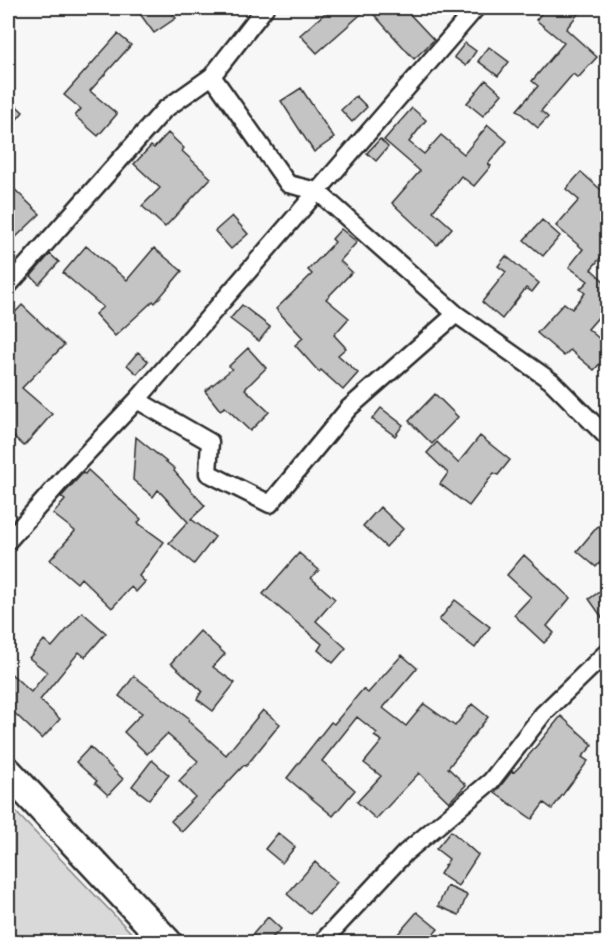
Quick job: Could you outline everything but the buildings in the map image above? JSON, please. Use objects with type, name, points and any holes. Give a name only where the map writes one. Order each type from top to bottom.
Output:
[{"type":"highway","points":[[8,772],[167,942]]},
{"type":"street","points":[[8,286],[164,110],[212,76],[265,8]]},
{"type":"street","points":[[8,541],[137,400],[476,8]]},
{"type":"street","points":[[212,76],[288,184],[317,191],[456,314],[551,381],[608,438]]},
{"type":"street","points":[[137,400],[210,442],[208,473],[270,504],[349,408],[456,314]]},
{"type":"street","points":[[322,942],[405,853],[492,781],[543,714],[608,651]]},
{"type":"shaded area","points":[[8,804],[140,942],[8,942]]}]
